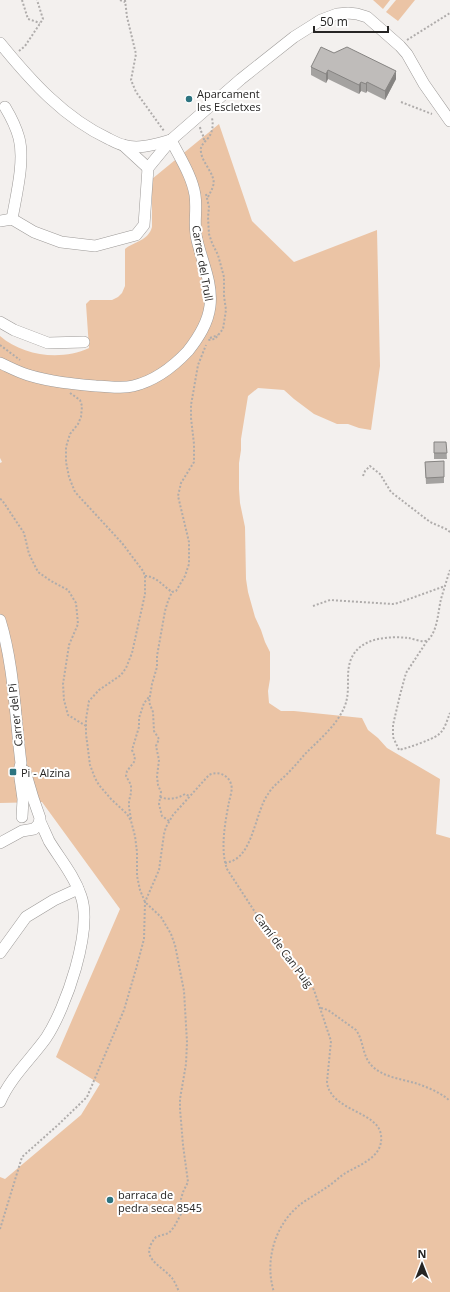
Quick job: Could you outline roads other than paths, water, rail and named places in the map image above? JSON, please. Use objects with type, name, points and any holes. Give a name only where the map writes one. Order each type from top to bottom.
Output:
[{"type":"street","points":[[0,221],[12,219],[34,232],[61,242],[94,246],[136,235],[144,225],[148,168],[171,140],[266,58],[294,37],[308,27],[328,17],[348,12],[367,17],[400,46],[424,84],[450,120]]},
{"type":"street","points":[[0,43],[37,86],[65,112],[92,132],[123,145],[148,168]]},
{"type":"street","points":[[5,107],[14,122],[20,140],[21,165],[12,219]]},
{"type":"street","points":[[123,145],[144,146],[171,140]]},
{"type":"street","name":"Carrer del Trull","points":[[0,363],[26,374],[61,383],[117,387],[132,386],[165,372],[180,359],[199,336],[206,324],[210,297],[206,272],[196,234],[195,195],[185,166],[171,140]]},
{"type":"street","points":[[0,322],[14,330],[48,343],[84,342]]},
{"type":"street","name":"Carrer del Pi","points":[[0,620],[6,641],[21,763],[25,771],[39,818],[48,839]]},
{"type":"street","name":"Carrer del Pi","points":[[14,835],[21,818],[23,799],[19,770],[21,763]]},
{"type":"street","points":[[0,843],[14,835],[30,829],[37,827],[39,818],[31,811],[25,812],[21,818],[23,825],[25,828],[30,829],[41,833],[48,839],[66,865],[78,889],[84,907],[84,919],[76,970],[63,1006],[46,1037],[2,1093],[0,1102]]},
{"type":"street","points":[[0,953],[26,917],[54,900],[78,889]]},
{"type":"place","name":"Aparcament les Escletxes","points":[[189,99]]},
{"type":"place","name":"Pi - Alzina","points":[[13,772]]},
{"type":"place","name":"barraca de pedra seca 8545","points":[[110,1200]]}]
